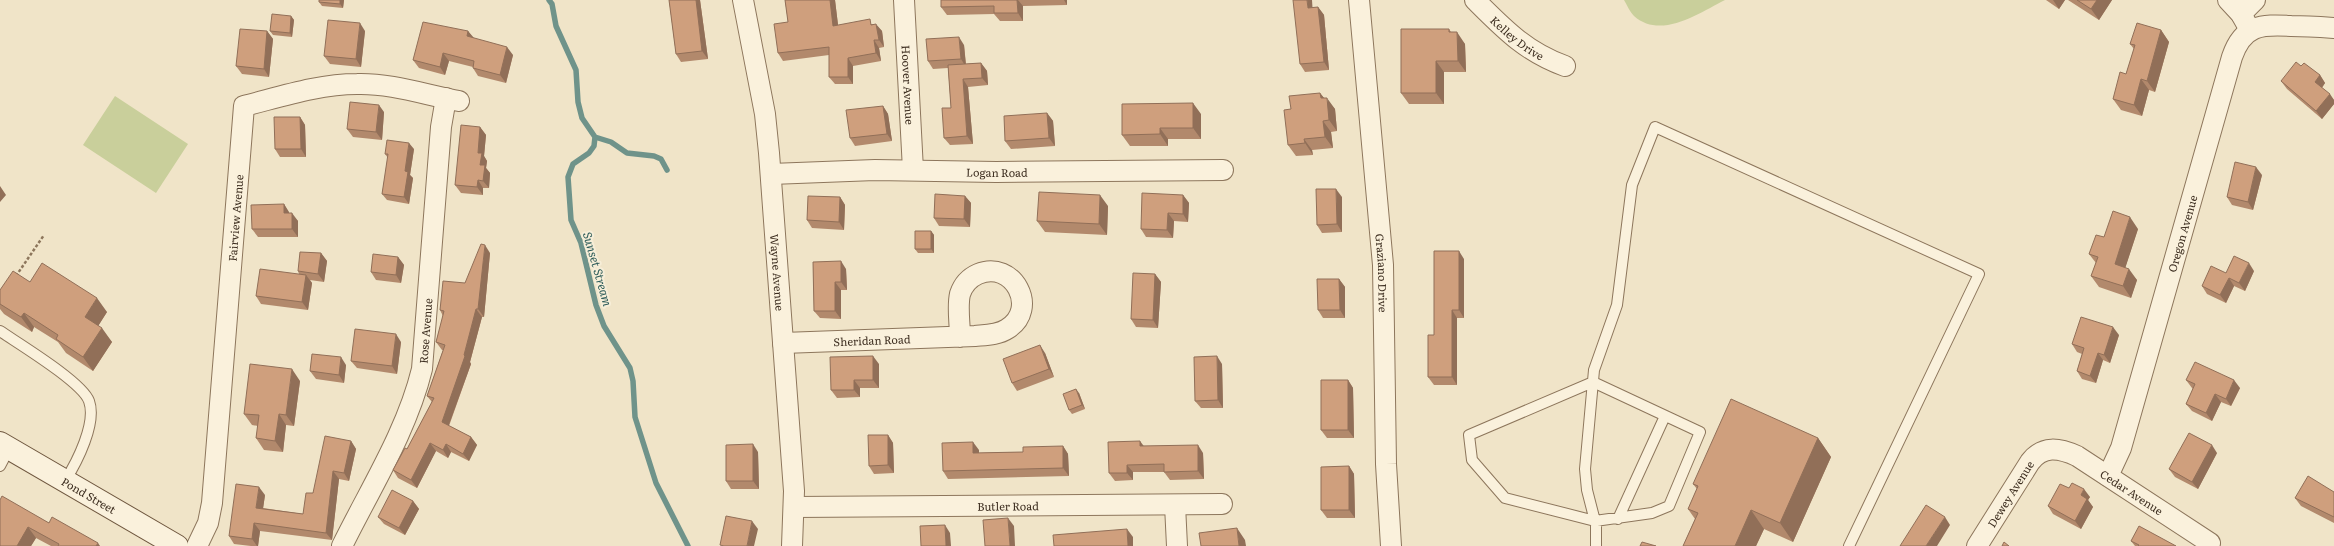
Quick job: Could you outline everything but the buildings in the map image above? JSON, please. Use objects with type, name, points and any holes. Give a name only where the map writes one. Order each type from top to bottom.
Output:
[{"type":"main road","name":"Pond Street","points":[[3,453],[65,481],[177,546]]},
{"type":"street","name":"Wayne Avenue","points":[[743,0],[765,114],[771,174],[794,507],[792,546]]},
{"type":"street","name":"Hoover Avenue","points":[[904,0],[914,170]]},
{"type":"street","name":"Graziano Drive","points":[[1359,0],[1383,265],[1386,464],[1390,546]]},
{"type":"street","name":"Kelley Drive","points":[[1475,0],[1525,47],[1565,66]]},
{"type":"street","name":"Oregon Avenue","points":[[2108,476],[2121,448],[2232,57],[2238,43],[2239,15],[2255,0]]},
{"type":"street","points":[[2239,15],[2264,25],[2334,28]]},
{"type":"street","name":"Fairview Avenue","points":[[197,546],[208,523],[212,503],[244,106],[330,86],[351,84],[382,86],[452,100]]},
{"type":"street","name":"Rose Avenue","points":[[342,546],[403,423],[415,394],[422,369],[441,127],[452,100]]},
{"type":"street","name":"Logan Road","points":[[771,174],[853,170],[996,172],[1223,170]]},
{"type":"street","name":"Sheridan Road","points":[[783,343],[960,337]]},
{"type":"street","name":"Cedar Avenue","points":[[2050,449],[2058,449],[2078,456],[2210,543]]},
{"type":"street","name":"Dewey Avenue","points":[[1977,546],[2030,462],[2042,451],[2050,449]]},
{"type":"street","name":"Butler Road","points":[[794,507],[1222,504]]},
{"type":"street","points":[[1175,505],[1177,546]]},
{"type":"lane","points":[[1596,546],[1595,520],[1587,490],[1585,469],[1593,382],[1596,362],[1616,310],[1632,184],[1654,128],[1979,274],[1850,546]]},
{"type":"lane","points":[[0,331],[77,386],[88,399],[91,413],[90,421],[78,459],[65,481]]},
{"type":"lane","points":[[1593,382],[1665,416],[1700,432],[1669,506],[1652,513],[1618,519],[1595,520],[1505,498],[1472,460],[1469,435],[1593,382]]},
{"type":"lane","points":[[1618,519],[1665,416]]},
{"type":"path","points":[[13,280],[44,235]]},
{"type":"green space","points":[[1624,0],[1725,0],[1680,22],[1668,25],[1656,25],[1645,23],[1634,16]]},
{"type":"green space","points":[[115,96],[188,144],[156,193],[83,145]]},
{"type":"waterway","name":"Sunset Stream","points":[[549,0],[552,4],[556,26],[576,70],[578,102],[582,118],[595,137],[594,146],[589,153],[573,164],[568,177],[571,220],[581,243],[596,305],[604,326],[630,368],[633,381],[635,417],[656,483],[688,546]]},
{"type":"waterway","points":[[595,137],[611,142],[627,153],[654,156],[661,159],[667,170]]}]
